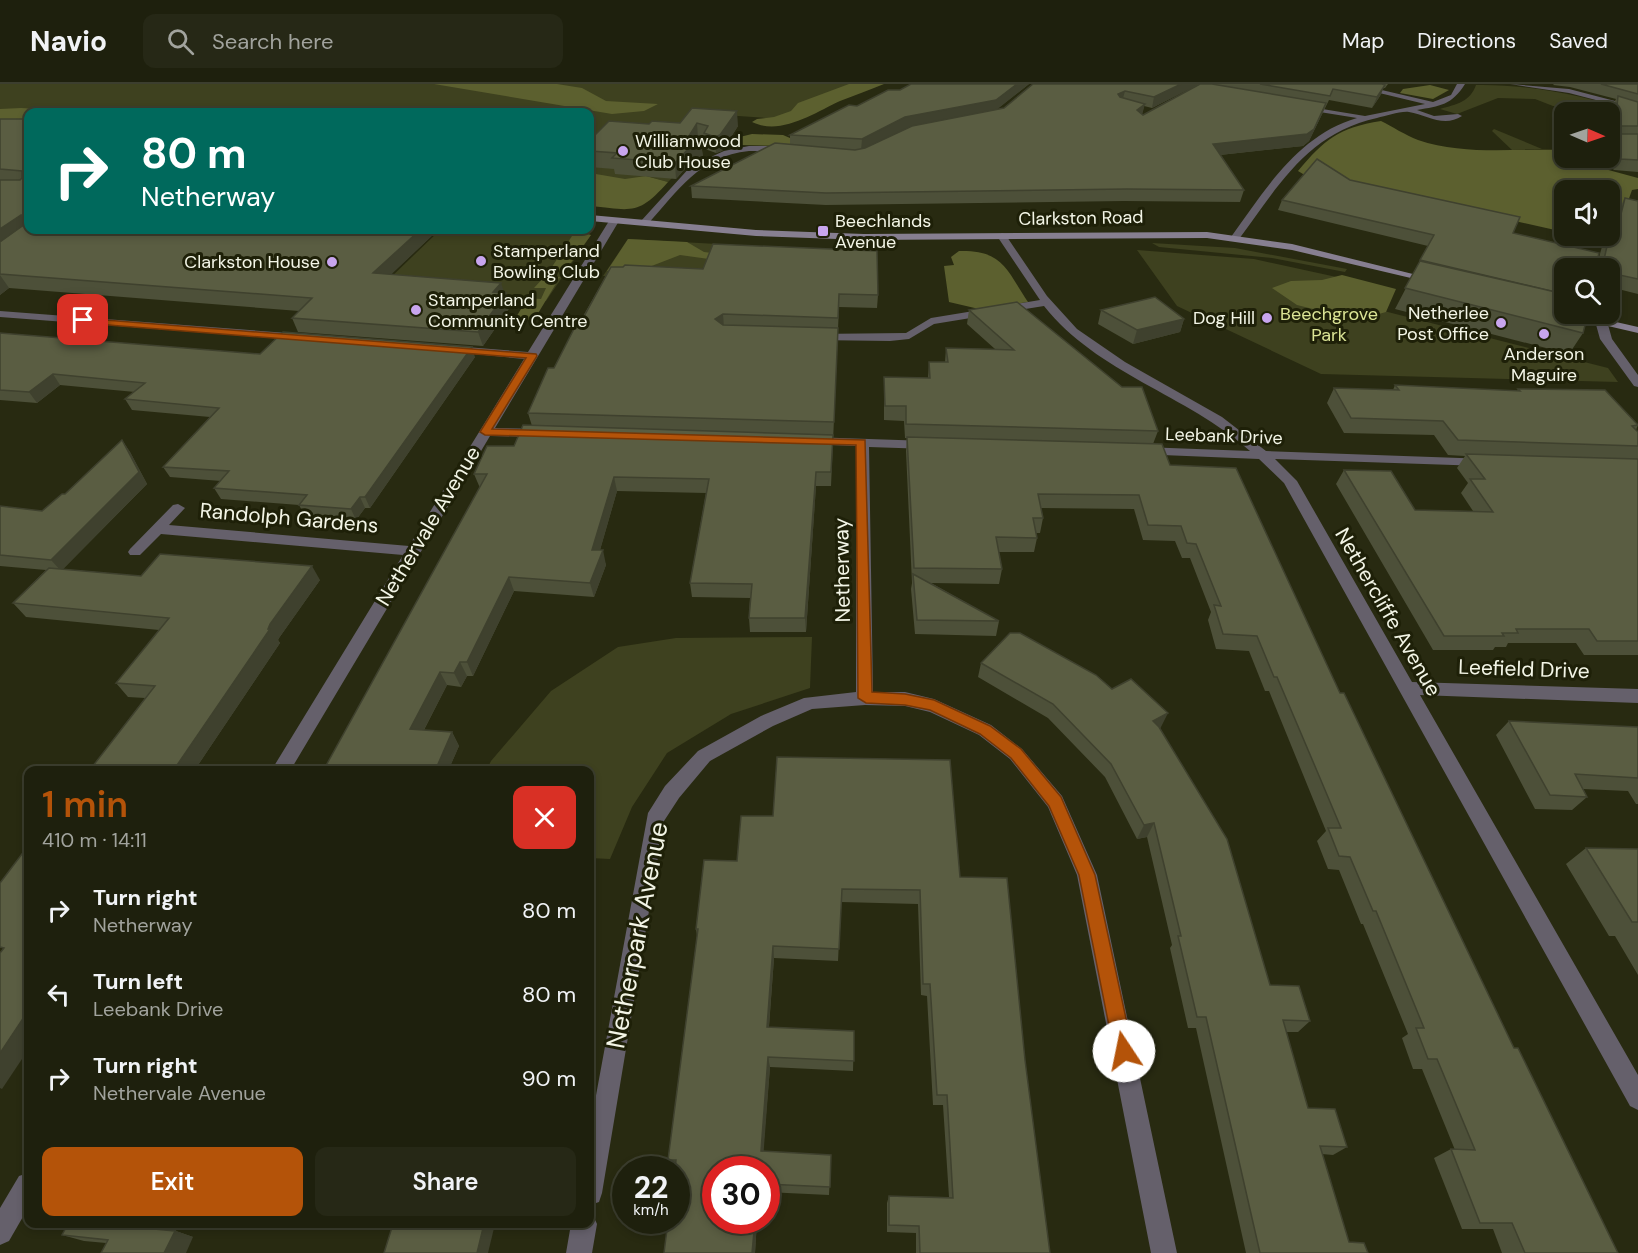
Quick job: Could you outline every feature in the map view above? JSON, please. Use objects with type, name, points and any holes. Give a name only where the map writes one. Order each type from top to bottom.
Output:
[{"type":"main road","name":"Clarkston Road","points":[[594,218],[813,236],[1152,234],[1236,237],[1440,282]]},
{"type":"main road","points":[[1613,324],[1638,330]]},
{"type":"street","points":[[1346,84],[1435,104]]},
{"type":"street","points":[[1236,237],[1298,155],[1315,140],[1332,130],[1369,118],[1435,104],[1454,96],[1461,84]]},
{"type":"street","points":[[1514,84],[1567,87],[1638,109]]},
{"type":"street","points":[[1296,106],[1369,118]]},
{"type":"street","points":[[1410,110],[1430,118],[1449,119],[1458,116]]},
{"type":"street","points":[[644,224],[694,168],[739,148],[791,150]]},
{"type":"street","points":[[700,153],[715,158]]},
{"type":"street","name":"Nethervale Avenue","points":[[283,766],[614,221]]},
{"type":"street","name":"Nethercliffe Avenue","points":[[1002,236],[1046,302],[1076,333],[1125,368],[1206,411],[1265,455],[1290,481],[1638,1098]]},
{"type":"street","points":[[808,336],[890,338],[909,336],[930,321],[1046,302]]},
{"type":"street","points":[[0,314],[318,338]]},
{"type":"street","points":[[1602,324],[1606,339],[1638,383]]},
{"type":"street","points":[[437,348],[532,356]]},
{"type":"street","points":[[485,432],[556,434]]},
{"type":"street","points":[[791,440],[945,445]]},
{"type":"street","name":"Netherway","points":[[862,442],[866,698]]},
{"type":"street","name":"Leebank Drive","points":[[1134,451],[1498,462]]},
{"type":"street","name":"Randolph Gardens","points":[[135,552],[160,529],[178,508]]},
{"type":"street","name":"Randolph Gardens","points":[[160,529],[414,551]]},
{"type":"street","name":"Leefield Drive","points":[[1407,688],[1638,696]]},
{"type":"street","name":"Netherpark Avenue","points":[[594,1170],[656,819],[672,792],[704,756],[767,721],[810,703],[866,698],[905,699],[934,706],[985,730],[1016,754],[1055,802],[1087,875],[1164,1253]]},
{"type":"street","points":[[0,1232],[24,1192]]},
{"type":"street","points":[[579,1253],[583,1228]]},
{"type":"green space","points":[[0,84],[870,84],[780,119],[709,114],[695,119],[694,163],[677,173],[668,182],[646,176],[594,196],[594,108],[24,108],[24,115],[0,130]]},
{"type":"green space","points":[[434,84],[557,84],[582,88],[606,101],[658,104],[644,111],[612,114],[594,111],[594,108],[576,108]]},
{"type":"green space","points":[[849,84],[884,84],[786,125],[763,126],[752,122],[791,111],[798,103]]},
{"type":"green space","points":[[1430,85],[1449,90],[1433,99],[1400,93],[1403,89]]},
{"type":"green space","points":[[1476,85],[1496,85],[1556,92],[1603,102],[1554,102],[1554,106],[1535,99],[1498,98],[1457,114],[1440,109],[1457,104],[1473,91]]},
{"type":"green space","points":[[24,108],[24,130],[0,130],[0,109]]},
{"type":"green space","points":[[1381,121],[1418,140],[1454,148],[1554,150],[1554,168],[1601,168],[1638,178],[1638,189],[1632,190],[1626,207],[1620,207],[1620,180],[1554,180],[1554,230],[1303,174],[1298,171],[1325,143],[1343,131]]},
{"type":"green space","points":[[1494,129],[1542,149],[1512,150],[1492,131]]},
{"type":"green space","points":[[752,134],[783,135],[797,141],[790,146],[741,145],[717,150],[715,143]]},
{"type":"green space","points":[[594,174],[625,179],[646,176],[668,182],[641,206],[616,209],[594,206]]},
{"type":"green space","name":"Stamperland Bowling Club","points":[[436,234],[591,235],[546,301],[387,281]]},
{"type":"green space","points":[[544,234],[591,235],[565,271],[550,270],[572,236]]},
{"type":"green space","points":[[628,239],[717,244],[697,280],[603,276]]},
{"type":"green space","points":[[628,239],[687,242],[704,252],[712,253],[709,259],[680,255],[649,267],[607,271]]},
{"type":"green space","points":[[1152,243],[1235,248],[1347,269],[1345,272],[1272,258],[1159,247]]},
{"type":"green space","name":"Beechgrove Park","points":[[1137,250],[1254,259],[1387,288],[1380,310],[1608,368],[1618,382],[1321,374],[1177,306]]},
{"type":"green space","points":[[959,251],[985,254],[994,258],[1008,271],[1028,302],[979,309],[949,302],[944,266],[954,265],[951,257]]},
{"type":"green space","points":[[1342,275],[1396,289],[1386,312],[1357,320],[1297,305],[1272,288],[1291,281],[1322,280]]},
{"type":"green space","points":[[545,276],[560,277],[534,320],[515,319],[521,309],[518,301],[520,298],[541,299],[546,288],[534,288]]},
{"type":"green space","points":[[812,637],[810,688],[731,714],[667,753],[632,807],[610,859],[594,858],[594,766],[488,766],[551,691],[618,647],[676,638]]},
{"type":"building","points":[[911,84],[1017,84],[996,100],[905,117],[862,139],[790,135],[849,105],[857,106],[888,90],[900,90]]},
{"type":"building","points":[[1033,84],[1181,84],[1154,97],[1125,91],[1118,94],[1120,97],[1145,104],[1137,110],[1143,115],[1200,84],[1326,103],[1314,129],[1307,134],[1213,144],[1244,190],[1127,189],[826,193],[691,186],[775,143],[855,150],[865,148],[912,126],[1004,108]]},
{"type":"building","points":[[1260,84],[1385,85],[1377,97],[1333,89],[1330,96]]},
{"type":"building","points":[[1601,84],[1638,84],[1638,94]]},
{"type":"building","points":[[1618,96],[1638,102],[1638,126],[1620,126],[1620,102],[1617,102]]},
{"type":"building","points":[[692,108],[737,111],[720,135],[715,137],[704,133],[708,126],[697,123],[689,136],[701,142],[688,149],[675,163],[612,158],[617,153],[594,151],[594,136],[609,121],[649,124],[652,121],[680,123]]},
{"type":"building","points":[[0,119],[24,119],[24,215],[0,229],[0,180],[20,180],[22,171],[0,169]]},
{"type":"building","points":[[1620,134],[1638,134],[1638,160],[1620,159]]},
{"type":"building","points":[[1317,159],[1350,180],[1520,217],[1513,233],[1554,243],[1554,246],[1569,246],[1599,253],[1598,258],[1554,258],[1554,292],[1420,260],[1434,235],[1282,200]]},
{"type":"building","points":[[1625,198],[1638,201],[1638,279],[1620,275],[1620,258],[1604,258],[1607,246],[1620,246],[1620,218]]},
{"type":"building","points":[[24,225],[24,234],[416,234],[373,273],[501,283],[493,292],[506,293],[478,332],[292,318],[312,298],[0,274],[0,242]]},
{"type":"building","points":[[713,244],[877,251],[878,295],[839,294],[838,318],[723,314],[715,319],[723,325],[838,328],[834,422],[528,413],[548,368],[554,368],[579,319],[582,320],[611,267],[625,265],[703,269]]},
{"type":"building","points":[[1420,261],[1554,292],[1554,324],[1585,324],[1583,333],[1405,288]]},
{"type":"building","points":[[1155,297],[1184,319],[1137,330],[1101,310]]},
{"type":"building","points":[[1017,302],[1122,387],[1142,387],[1158,431],[906,424],[906,406],[885,406],[884,377],[930,378],[929,362],[948,362],[946,348],[1014,350],[969,310]]},
{"type":"building","points":[[283,332],[472,347],[365,497],[360,497],[351,509],[299,505],[307,495],[214,488],[229,471],[163,467],[219,408],[125,399],[145,383],[53,374],[29,392],[0,390],[0,333],[260,354]]},
{"type":"building","points":[[1395,385],[1520,391],[1518,389],[1605,390],[1638,425],[1632,426],[1638,432],[1638,446],[1458,440],[1443,421],[1351,418],[1334,388],[1399,390]]},
{"type":"building","points":[[523,425],[833,435],[831,472],[816,472],[805,618],[749,618],[752,584],[690,583],[709,479],[614,477],[592,550],[603,550],[590,583],[509,577],[467,662],[460,662],[454,673],[440,672],[410,729],[452,732],[437,766],[326,766],[487,474],[474,474],[487,446],[514,446]]},
{"type":"building","points":[[907,437],[1162,444],[1170,465],[1236,468],[1340,693],[1344,693],[1514,1048],[1518,1048],[1618,1253],[1525,1253],[1512,1223],[1480,1223],[1451,1149],[1475,1150],[1437,1059],[1428,1059],[1416,1028],[1424,1028],[1376,911],[1373,911],[1350,857],[1339,856],[1328,828],[1341,828],[1277,677],[1274,677],[1257,636],[1223,634],[1214,605],[1221,606],[1196,544],[1187,543],[1181,526],[1148,525],[1139,495],[1038,494],[1043,518],[1033,518],[1037,538],[996,537],[1002,569],[914,568]]},
{"type":"building","points":[[122,440],[139,472],[51,560],[0,555],[0,506],[42,511],[65,494]]},
{"type":"building","points":[[1466,454],[1638,459],[1638,641],[1597,641],[1589,629],[1516,629],[1518,633],[1502,633],[1504,636],[1444,636],[1344,470],[1391,471],[1415,510],[1493,512],[1470,479],[1485,479]]},
{"type":"building","points":[[160,554],[312,566],[270,624],[268,629],[270,629],[176,766],[93,766],[155,686],[116,683],[169,618],[13,603],[49,568],[141,576]]},
{"type":"building","points":[[913,574],[999,621],[917,620]]},
{"type":"building","points":[[1010,633],[1020,633],[1096,675],[1112,689],[1131,679],[1168,713],[1153,721],[1159,727],[1227,839],[1270,985],[1299,986],[1310,1021],[1283,1020],[1308,1108],[1335,1109],[1347,1147],[1320,1146],[1349,1242],[1364,1243],[1368,1253],[1260,1253],[1206,1017],[1197,1017],[1178,936],[1181,936],[1154,823],[1144,825],[1111,764],[1053,704],[981,663]]},
{"type":"building","points":[[1509,721],[1638,727],[1638,778],[1575,774],[1587,797],[1550,795]]},
{"type":"building","points":[[777,757],[950,760],[960,877],[1007,878],[1025,1060],[1050,1253],[920,1253],[919,1226],[889,1225],[889,1196],[953,1198],[947,1095],[937,1095],[930,984],[923,984],[920,890],[842,889],[839,949],[773,946],[767,1027],[854,1031],[854,1061],[768,1057],[761,1151],[831,1155],[830,1187],[780,1185],[780,1156],[702,1156],[702,1234],[754,1234],[752,1253],[664,1253],[666,1234],[690,1234],[690,1156],[669,1156],[698,929],[696,929],[704,860],[737,861],[741,816],[773,816]]},
{"type":"building","points":[[1586,848],[1638,849],[1638,922],[1632,922]]},
{"type":"building","points":[[24,851],[24,1017],[0,1053],[0,953],[4,948],[0,947],[0,883]]},
{"type":"building","points":[[66,1228],[155,1228],[175,1231],[164,1253],[101,1253],[108,1240],[62,1235]]},
{"type":"building","points":[[392,1228],[483,1228],[477,1253],[384,1253]]},
{"type":"place","name":"Williamwood Club House","points":[[623,151]]},
{"type":"place","name":"Beechlands Avenue","points":[[823,231]]},
{"type":"place","name":"Stamperland Bowling Club","points":[[481,261]]},
{"type":"place","name":"Clarkston House","points":[[332,262]]},
{"type":"place","name":"Stamperland Community Centre","points":[[416,310]]},
{"type":"place","name":"Dog Hill","points":[[1267,318]]},
{"type":"place","name":"Netherlee Post Office","points":[[1501,323]]},
{"type":"place","name":"Anderson Maguire","points":[[1544,334]]},
{"type":"route","points":[[83,320],[532,356],[485,432],[862,442],[866,698],[905,699],[934,706],[985,730],[1016,754],[1055,802],[1087,875],[1124,1051]]}]
